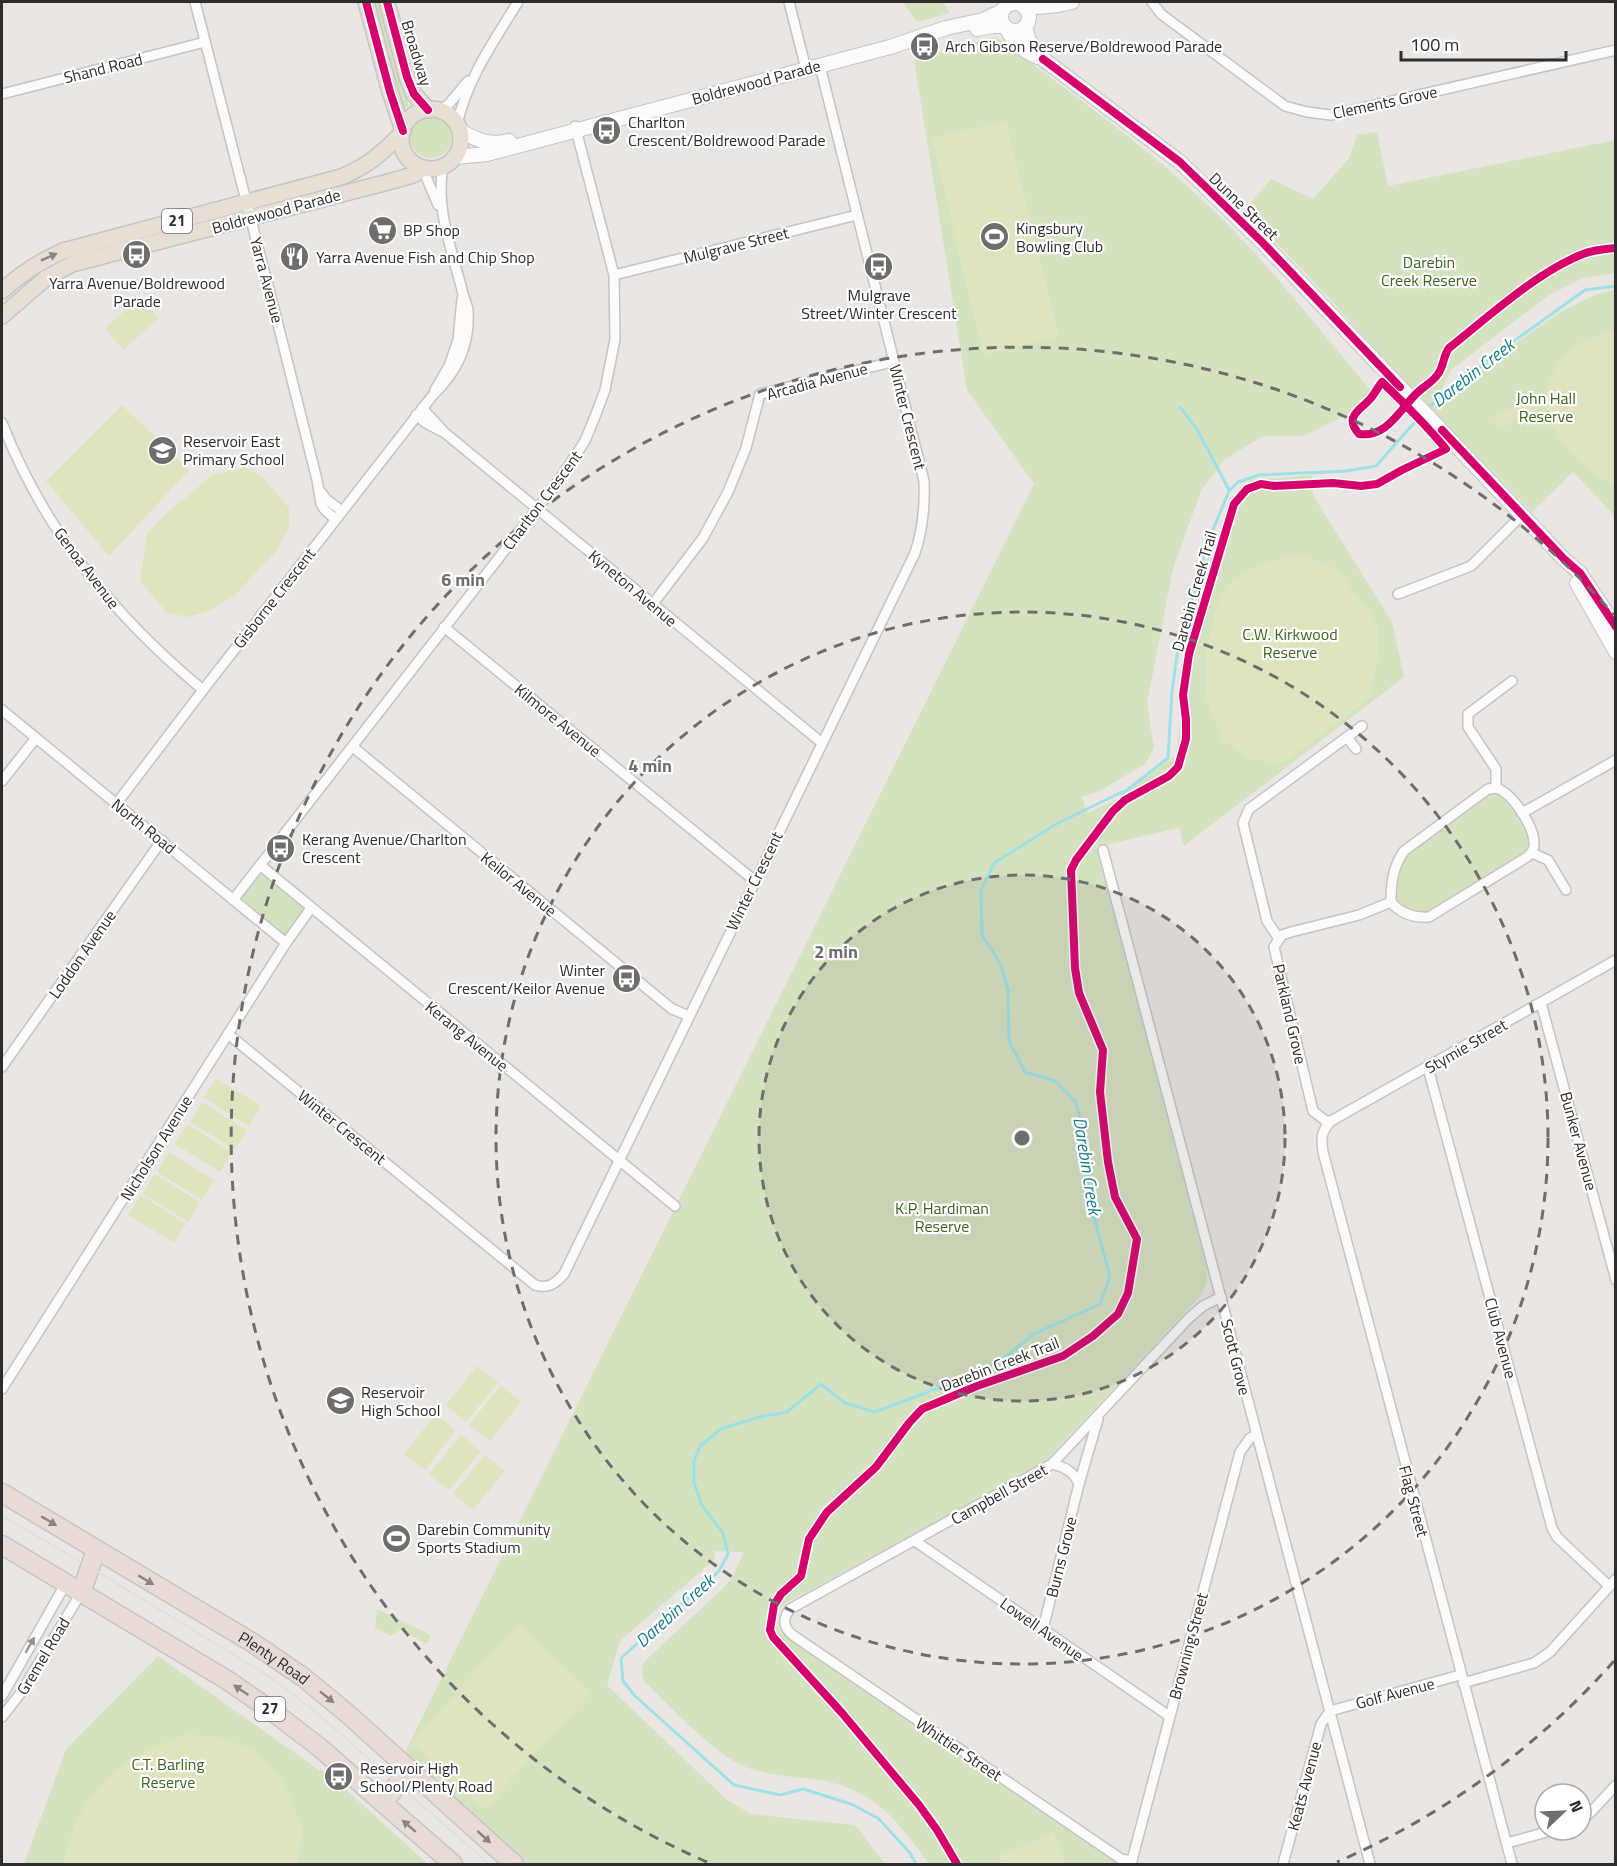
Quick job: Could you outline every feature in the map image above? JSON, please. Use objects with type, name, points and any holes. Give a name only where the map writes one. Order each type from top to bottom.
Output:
[{"type":"highway","name":"Plenty Road","points":[[2,1493],[254,1643],[303,1677],[350,1715],[514,1864]]},
{"type":"highway","name":"27","points":[[2,1545],[227,1680],[272,1711],[319,1747],[453,1864]]},
{"type":"highway","points":[[73,1588],[96,1550]]},
{"type":"highway","points":[[383,1803],[409,1770]]},
{"type":"main road","points":[[366,2],[402,132],[402,146],[408,158],[424,168]]},
{"type":"main road","name":"Broadway","points":[[387,2],[406,77],[414,94],[433,110]]},
{"type":"main road","name":"Boldrewood Parade","points":[[455,157],[487,154],[579,127],[890,47],[946,28],[1015,10],[1065,3]]},
{"type":"main road","points":[[1006,28],[1001,19],[1015,10]]},
{"type":"main road","name":"Boldrewood Parade","points":[[890,47],[949,37],[985,27],[1016,31],[1015,10]]},
{"type":"main road","name":"Dunne Street","points":[[1015,10],[1029,41],[1043,60]]},
{"type":"main road","name":"Dunne Street","points":[[1006,28],[1013,40],[1029,54],[1043,60],[1180,162],[1269,249],[1564,559],[1612,623],[1616,652]]},
{"type":"main road","points":[[433,110],[450,116],[459,128],[460,144],[455,157],[443,167]]},
{"type":"main road","name":"21","points":[[402,132],[412,116],[433,110]]},
{"type":"main road","name":"Boldrewood Parade","points":[[459,128],[483,143],[500,143],[579,127]]},
{"type":"main road","name":"Boldrewood Parade","points":[[2,316],[46,278],[72,264],[251,219],[340,185],[384,151],[402,132]]},
{"type":"main road","name":"21","points":[[424,168],[443,167]]},
{"type":"main road","name":"Boldrewood Parade","points":[[2,291],[21,273],[63,251],[247,202],[340,185],[413,175],[424,168]]},
{"type":"street","name":"Yarra Avenue","points":[[195,2],[320,492],[321,504],[324,510],[335,519]]},
{"type":"street","points":[[459,128],[461,105],[474,75],[518,2]]},
{"type":"street","name":"Winter Crescent","points":[[228,1034],[526,1279],[540,1286],[550,1286],[564,1274],[915,553],[921,536],[925,506],[924,481],[856,214],[813,67],[789,2]]},
{"type":"street","name":"Clements Grove","points":[[1152,2],[1161,14],[1285,106],[1331,115],[1616,50]]},
{"type":"street","name":"Shand Road","points":[[2,94],[205,42]]},
{"type":"street","points":[[433,110],[448,105],[474,75]]},
{"type":"street","name":"Charlton Crescent","points":[[233,900],[537,508],[585,441],[605,390],[615,339],[614,275],[579,127]]},
{"type":"street","name":"Gisborne Crescent","points":[[117,803],[335,519],[457,367],[466,338],[468,312],[442,212],[440,179],[443,167]]},
{"type":"street","points":[[424,168],[442,212]]},
{"type":"street","name":"Mulgrave Street","points":[[614,275],[856,214]]},
{"type":"street","name":"Arcadia Avenue","points":[[652,605],[703,538],[728,492],[746,448],[760,394],[884,364],[893,359]]},
{"type":"street","name":"Kyneton Avenue","points":[[419,412],[822,742]]},
{"type":"street","name":"Genoa Avenue","points":[[2,423],[14,454],[34,492],[52,523],[96,586],[164,657],[203,690]]},
{"type":"street","points":[[320,492],[326,500],[342,511]]},
{"type":"street","points":[[1398,594],[1471,566],[1523,514]]},
{"type":"street","name":"Kilmore Avenue","points":[[444,627],[754,881]]},
{"type":"street","points":[[1496,788],[1496,769],[1467,727],[1468,714],[1512,681]]},
{"type":"street","name":"North Road","points":[[2,710],[286,943]]},
{"type":"street","name":"Parkland Grove","points":[[1331,1121],[1326,1121],[1313,1112],[1274,947],[1279,939],[1267,921],[1243,823],[1249,809],[1362,726]]},
{"type":"street","points":[[1347,737],[1356,748]]},
{"type":"street","points":[[2,781],[36,738]]},
{"type":"street","name":"Keilor Avenue","points":[[353,747],[672,1009],[689,1016]]},
{"type":"street","points":[[1522,813],[1616,760]]},
{"type":"street","points":[[1496,788],[1503,790],[1522,813],[1533,837],[1532,853],[1429,916],[1418,917],[1397,910],[1391,902],[1391,880],[1397,861],[1404,851],[1488,789],[1496,788]]},
{"type":"street","name":"Loddon Avenue","points":[[2,1067],[162,840]]},
{"type":"street","name":"Scott Grove","points":[[1103,850],[1370,1864]]},
{"type":"street","points":[[1532,853],[1548,860],[1566,890]]},
{"type":"street","name":"Kerang Avenue","points":[[260,865],[675,1206]]},
{"type":"street","points":[[1279,939],[1282,935],[1291,932],[1359,915],[1391,902]]},
{"type":"street","name":"Nicholson Avenue","points":[[2,1389],[286,943],[311,908]]},
{"type":"street","name":"Stymie Street","points":[[1321,1137],[1331,1121],[1616,960]]},
{"type":"street","name":"Bunker Avenue","points":[[1541,1003],[1616,1280]]},
{"type":"street","name":"Club Avenue","points":[[1428,1068],[1552,1528],[1557,1537],[1612,1583]]},
{"type":"street","name":"Flag Street","points":[[1321,1137],[1323,1152],[1512,1864]]},
{"type":"street","name":"Campbell Street","points":[[788,1631],[784,1626],[785,1615],[790,1609],[1052,1464],[1189,1318],[1203,1306],[1221,1298]]},
{"type":"street","name":"Burns Grove","points":[[1043,1629],[1079,1484],[1099,1416]]},
{"type":"street","name":"Browning Street","points":[[1132,1863],[1240,1452],[1245,1443],[1256,1435]]},
{"type":"street","points":[[1052,1464],[1071,1472],[1076,1476],[1079,1484]]},
{"type":"street","name":"Lowell Avenue","points":[[915,1541],[1169,1716]]},
{"type":"street","name":"Golf Avenue","points":[[1330,1711],[1534,1664],[1550,1652],[1612,1583]]},
{"type":"street","name":"Gremel Road","points":[[2,1696],[73,1588]]},
{"type":"street","name":"Gremel Road","points":[[2,1717],[20,1694],[73,1588]]},
{"type":"street","name":"Whittier Street","points":[[788,1631],[1121,1859],[1132,1863]]},
{"type":"street","name":"Keats Avenue","points":[[1283,1864],[1318,1733],[1330,1711]]},
{"type":"street","points":[[1593,1811],[1616,1785]]},
{"type":"street","points":[[1507,1843],[1533,1836]]},
{"type":"green space","points":[[373,2],[381,2],[409,105],[402,111]]},
{"type":"green space","points":[[903,2],[942,2],[950,13],[917,22]]},
{"type":"green space","name":"K.P. Hardiman Reserve","points":[[996,37],[1133,140],[1210,207],[1273,274],[1372,392],[1354,411],[1304,436],[1264,436],[1225,459],[1201,491],[1173,569],[1147,703],[1154,748],[1145,764],[1100,791],[1082,797],[1087,813],[1116,800],[1176,755],[1203,567],[1250,480],[1312,475],[1313,495],[1392,622],[1404,677],[1184,846],[1179,828],[1096,847],[1207,1270],[1207,1282],[1201,1295],[1044,1463],[788,1602],[778,1612],[776,1620],[781,1633],[1118,1864],[929,1864],[884,1810],[856,1791],[820,1780],[776,1775],[751,1769],[724,1755],[681,1718],[645,1682],[642,1671],[646,1660],[724,1587],[733,1576],[744,1552],[714,1551],[715,1559],[620,1641],[607,1685],[726,1799],[751,1814],[855,1825],[885,1864],[515,1864],[400,1762],[1034,484],[967,390],[914,60]]},
{"type":"green space","points":[[431,116],[446,122],[452,137],[446,152],[431,158],[416,152],[410,137],[416,122]]},
{"type":"green space","name":"Kingsbury Bowling Club","points":[[1006,121],[1059,336],[983,355],[932,138]]},
{"type":"green space","name":"Darebin Creek Reserve","points":[[1377,132],[1388,186],[1615,140],[1615,273],[1581,279],[1549,295],[1451,370],[1433,408],[1488,363],[1560,312],[1597,294],[1615,290],[1615,516],[1573,472],[1532,512],[1244,211],[1271,179],[1313,199],[1349,158],[1357,135]]},
{"type":"green space","points":[[140,297],[159,318],[123,350],[105,328]]},
{"type":"green space","points":[[1616,331],[1615,486],[1583,464],[1563,443],[1550,417],[1548,399],[1550,382],[1557,367],[1567,354],[1581,343],[1597,335]]},
{"type":"green space","points":[[1532,398],[1538,409],[1500,429],[1494,417]]},
{"type":"green space","points":[[122,405],[189,470],[109,556],[46,481]]},
{"type":"green space","points":[[244,468],[262,476],[289,508],[289,529],[276,552],[234,596],[209,611],[188,617],[167,613],[140,581],[147,534],[164,515],[214,474]]},
{"type":"green space","name":"C.W. Kirkwood Reserve","points":[[1303,555],[1337,569],[1377,623],[1378,654],[1370,698],[1284,763],[1249,759],[1222,739],[1205,695],[1205,655],[1217,604],[1233,579],[1265,562]]},
{"type":"green space","points":[[1489,792],[1501,792],[1520,817],[1531,845],[1525,855],[1428,911],[1409,912],[1394,902],[1394,882],[1406,853]]},
{"type":"green space","points":[[260,865],[311,908],[286,943],[233,900]]},
{"type":"green space","points":[[216,1078],[261,1106],[249,1126],[204,1098]]},
{"type":"green space","points":[[202,1102],[247,1130],[235,1150],[190,1122]]},
{"type":"green space","points":[[187,1124],[232,1152],[220,1172],[175,1144]]},
{"type":"green space","points":[[169,1152],[214,1180],[202,1200],[157,1172]]},
{"type":"green space","points":[[155,1174],[200,1202],[188,1222],[143,1194]]},
{"type":"green space","points":[[141,1195],[186,1224],[174,1243],[128,1215]]},
{"type":"green space","points":[[477,1366],[498,1382],[466,1422],[446,1405]]},
{"type":"green space","points":[[501,1385],[521,1402],[490,1441],[469,1425]]},
{"type":"green space","points":[[436,1414],[456,1430],[425,1470],[404,1454]]},
{"type":"green space","points":[[461,1435],[481,1451],[449,1490],[429,1474]]},
{"type":"green space","points":[[485,1455],[505,1471],[473,1510],[453,1494]]},
{"type":"green space","points":[[377,1609],[431,1635],[427,1644],[400,1630],[391,1636],[375,1628]]},
{"type":"green space","points":[[518,1625],[591,1692],[485,1809],[411,1743]]},
{"type":"green space","name":"C.T. Barling Reserve","points":[[158,1656],[343,1787],[428,1864],[24,1864],[66,1749]]},
{"type":"green space","points":[[187,1734],[224,1738],[255,1752],[283,1782],[303,1829],[298,1864],[64,1864],[79,1818],[95,1791],[106,1779],[132,1758]]},
{"type":"green space","points":[[1053,1833],[1066,1864],[1003,1864],[999,1856]]},
{"type":"waterway","name":"Darebin Creek","points":[[1426,409],[1585,290],[1616,286]]},
{"type":"waterway","points":[[1180,407],[1198,431],[1229,490]]},
{"type":"waterway","name":"Darebin Creek","points":[[916,1864],[910,1853],[878,1818],[851,1804],[803,1789],[780,1795],[734,1785],[635,1696],[623,1681],[621,1658],[719,1571],[728,1554],[723,1533],[701,1504],[694,1482],[694,1461],[700,1446],[721,1429],[759,1417],[787,1412],[821,1384],[845,1403],[875,1412],[957,1381],[999,1362],[1034,1334],[1100,1304],[1110,1277],[1089,1198],[1086,1136],[1075,1101],[1055,1081],[1025,1072],[1009,1041],[1008,990],[1000,963],[982,935],[981,891],[994,863],[1058,823],[1122,792],[1122,794],[1168,758],[1172,691],[1181,627],[1195,593],[1207,544],[1229,491],[1238,482],[1259,475],[1346,471],[1376,466],[1422,414]]},
{"type":"tram line","points":[[2,1516],[270,1677],[310,1707],[489,1864]]},
{"type":"cycle path","points":[[366,2],[403,131]]},
{"type":"cycle path","points":[[387,2],[407,77],[414,94],[428,110]]},
{"type":"cycle path","points":[[1043,59],[1180,162],[1262,242],[1400,387]]},
{"type":"cycle path","name":"Darebin Creek Trail","points":[[957,1864],[919,1805],[842,1713],[773,1637],[770,1630],[774,1605],[781,1594],[801,1576],[809,1539],[827,1512],[876,1467],[922,1409],[977,1386],[1063,1356],[1093,1336],[1118,1314],[1128,1293],[1137,1239],[1115,1197],[1108,1162],[1100,1092],[1103,1050],[1079,993],[1075,968],[1071,870],[1113,811],[1125,800],[1169,776],[1178,767],[1186,739],[1183,695],[1189,654],[1234,504],[1247,489],[1261,484],[1274,486],[1333,483],[1361,486],[1377,484],[1446,449],[1415,414],[1407,406],[1398,398],[1382,382],[1353,418],[1359,434],[1377,432],[1385,427],[1399,414],[1405,407],[1411,400],[1417,393],[1436,377],[1449,348],[1513,296],[1548,272],[1583,254],[1616,248]]},
{"type":"cycle path","points":[[1442,430],[1580,573],[1616,627]]},
{"type":"place","name":"Arch Gibson Reserve/Boldrewood Parade","points":[[924,46]]},
{"type":"place","name":"Charlton Crescent/Boldrewood Parade","points":[[607,131]]},
{"type":"place","name":"BP Shop","points":[[382,230]]},
{"type":"place","name":"Kingsbury Bowling Club","points":[[995,237]]},
{"type":"place","name":"Yarra Avenue/Boldrewood Parade","points":[[137,255]]},
{"type":"place","name":"Yarra Avenue Fish and Chip Shop","points":[[295,257]]},
{"type":"place","name":"Mulgrave Street/Winter Crescent","points":[[879,267]]},
{"type":"place","name":"Reservoir East Primary School","points":[[162,450]]},
{"type":"place","name":"Kerang Avenue/Charlton Crescent","points":[[281,848]]},
{"type":"place","name":"Winter Crescent/Keilor Avenue","points":[[626,979]]},
{"type":"place","name":"Reservoir High School","points":[[340,1401]]},
{"type":"place","name":"Darebin Community Sports Stadium","points":[[396,1538]]},
{"type":"place","name":"Reservoir High School/Plenty Road","points":[[339,1777]]},
{"type":"park label","name":"John Hall Reserve","points":[[1546,407]]}]
